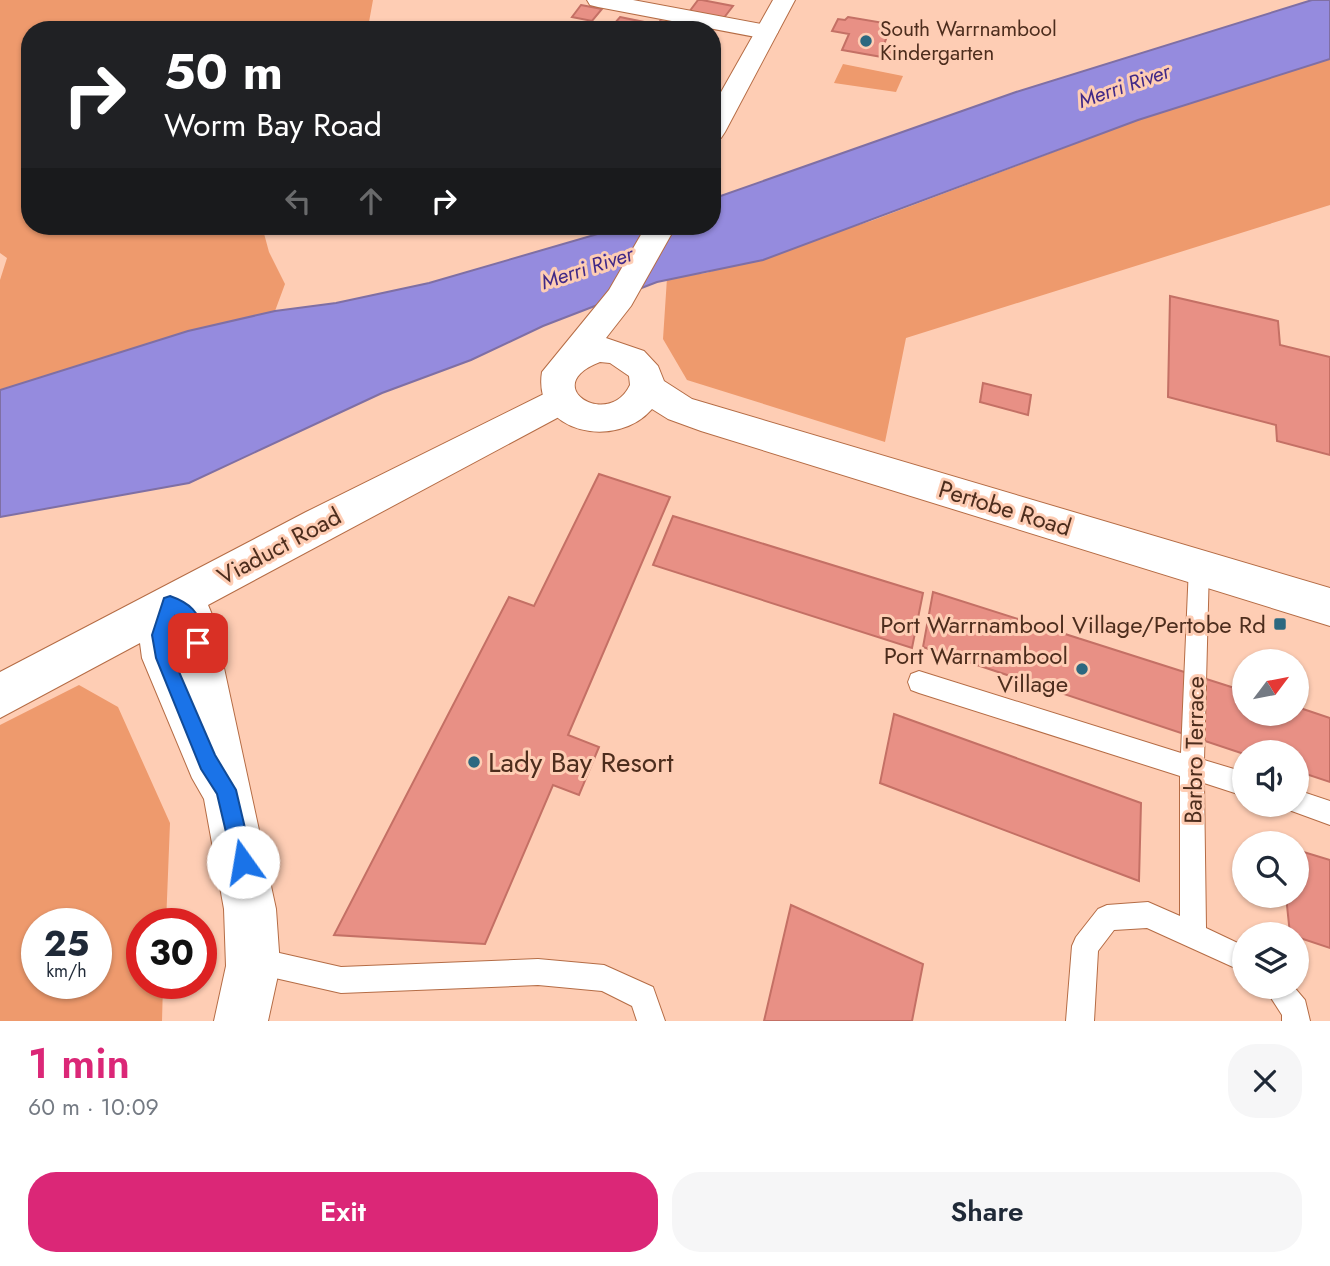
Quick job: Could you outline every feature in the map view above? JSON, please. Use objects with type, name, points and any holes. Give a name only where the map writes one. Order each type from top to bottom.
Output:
[{"type":"street","points":[[598,0],[708,21]]},
{"type":"street","points":[[721,113],[784,0]]},
{"type":"street","points":[[721,23],[766,32]]},
{"type":"street","points":[[562,384],[620,298],[656,235]]},
{"type":"street","points":[[620,298],[620,330],[636,386]]},
{"type":"street","points":[[562,384],[584,352],[598,349],[625,354],[636,386]]},
{"type":"street","points":[[562,384],[578,414],[589,418],[603,418],[636,386]]},
{"type":"street","name":"Viaduct Road","points":[[0,696],[562,384]]},
{"type":"street","name":"Pertobe Road","points":[[636,386],[680,409],[1330,607]]},
{"type":"street","points":[[170,604],[160,635],[164,658],[208,762],[226,790],[243,862],[250,909],[253,966],[242,1021]]},
{"type":"lane","name":"Barbro Terrace","points":[[1193,935],[1192,767],[1199,566]]},
{"type":"lane","points":[[919,682],[1232,781]]},
{"type":"lane","points":[[1309,806],[1330,813]]},
{"type":"lane","points":[[1080,1021],[1085,946],[1107,918],[1148,915],[1232,953]]},
{"type":"lane","points":[[253,966],[275,965],[341,980],[538,972],[604,978],[643,997],[651,1021]]},
{"type":"lane","points":[[1287,999],[1296,1010],[1296,1021]]},
{"type":"shaded area","points":[[0,0],[373,0],[369,21],[21,21],[21,235],[264,235],[269,252],[285,284],[275,311],[188,331],[0,390],[0,280],[7,258],[0,253]]},
{"type":"shaded area","points":[[1330,59],[1330,205],[906,338],[885,442],[687,380],[663,339],[667,278],[706,273],[871,221],[1138,120]]},
{"type":"shaded area","points":[[843,64],[903,76],[896,92],[834,83]]},
{"type":"shaded area","points":[[79,685],[118,707],[170,823],[167,908],[126,908],[126,999],[163,999],[162,1021],[0,1021],[0,725]]},
{"type":"water","name":"Merri River","points":[[1312,0],[1330,0],[1330,59],[1138,120],[763,260],[657,282],[543,326],[471,360],[382,393],[189,483],[0,517],[0,390],[188,331],[275,311],[336,303],[429,283],[594,235],[721,235],[721,196],[1016,92]]},
{"type":"building","points":[[698,0],[733,6],[723,19],[689,12]]},
{"type":"building","points":[[581,5],[602,9],[592,21],[572,17]]},
{"type":"building","points":[[620,17],[639,21],[617,21]]},
{"type":"building","name":"South Warrnambool Kindergarten","points":[[848,17],[890,24],[890,27],[902,29],[900,35],[888,33],[883,48],[902,51],[899,60],[842,50],[849,34],[832,31],[838,19],[845,20]]},
{"type":"building","points":[[1170,296],[1278,321],[1280,345],[1330,357],[1330,455],[1277,441],[1276,425],[1168,397]]},
{"type":"building","points":[[983,383],[1031,395],[1028,415],[980,402]]},
{"type":"building","points":[[599,474],[670,497],[568,735],[599,747],[579,795],[553,785],[485,944],[334,935],[509,597],[534,606]]},
{"type":"building","points":[[673,516],[923,593],[912,648],[653,565]]},
{"type":"building","name":"Port Warrnambool Village","points":[[933,592],[1232,687],[1232,726],[1309,726],[1309,711],[1330,718],[1330,782],[1309,775],[1309,740],[1232,740],[1232,750],[923,647]]},
{"type":"building","points":[[894,714],[1141,803],[1139,881],[880,783]]},
{"type":"building","points":[[1309,854],[1330,860],[1330,948],[1309,941],[1309,922],[1289,922],[1287,908],[1309,908]]},
{"type":"building","points":[[791,905],[923,964],[912,1021],[764,1021]]},
{"type":"place","name":"South Warrnambool Kindergarten","points":[[866,41]]},
{"type":"place","name":"Port Warrnambool Village/Pertobe Rd","points":[[1280,624]]},
{"type":"place","name":"Port Warrnambool Village","points":[[1082,669]]},
{"type":"place","name":"Lady Bay Resort","points":[[474,762]]},
{"type":"route","points":[[198,643],[192,617],[170,604],[160,635],[164,658],[208,762],[226,790],[243,862]]}]
